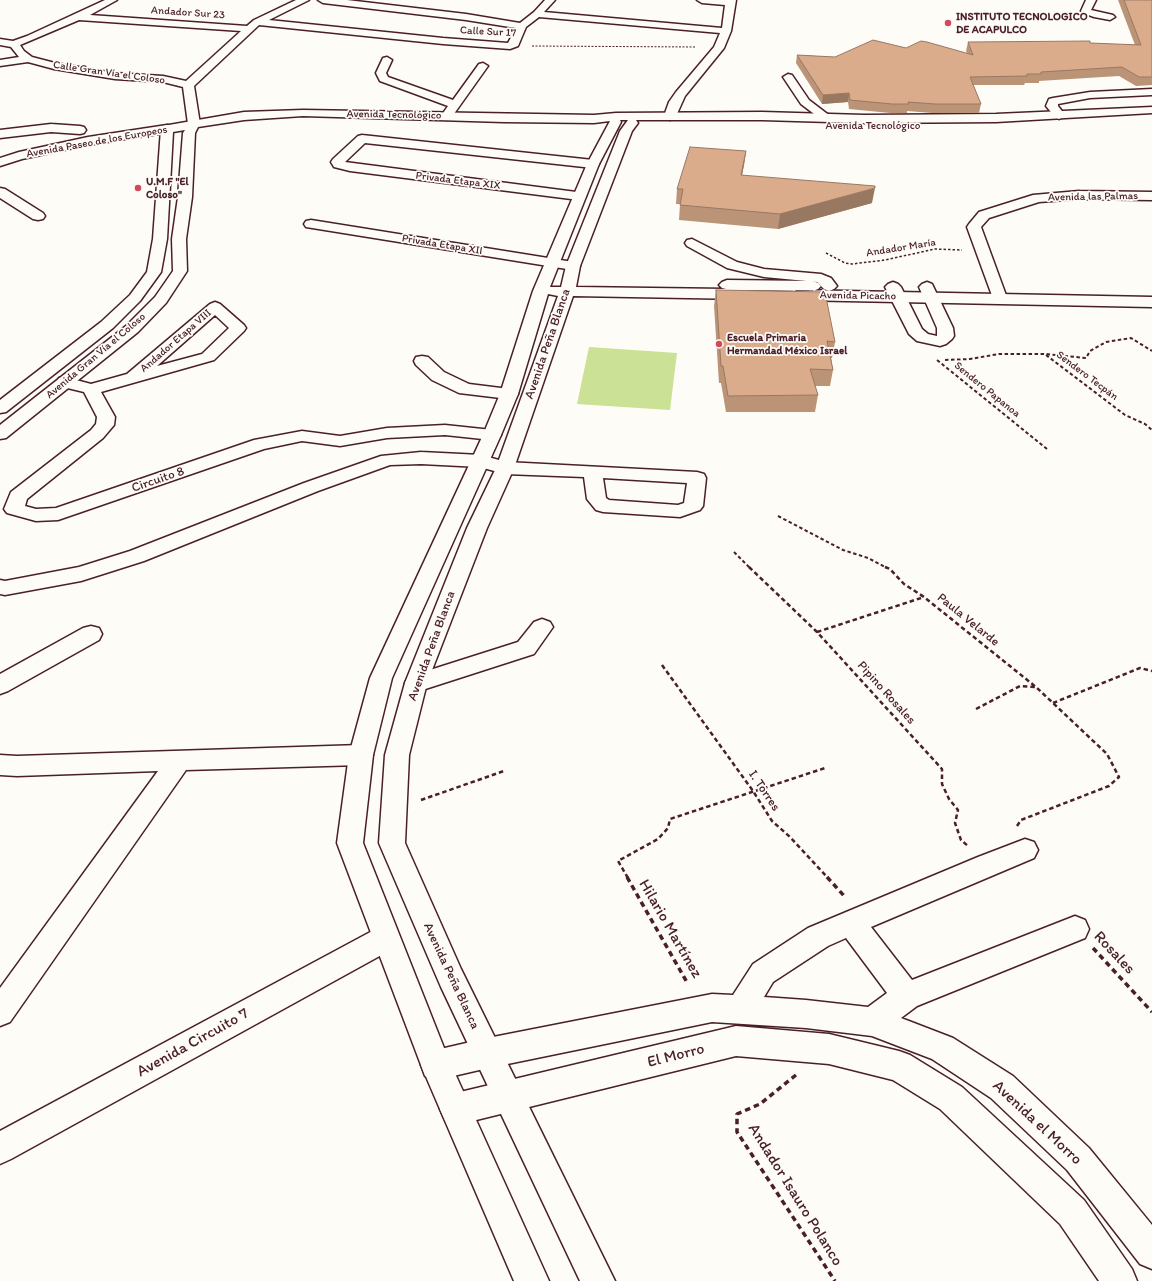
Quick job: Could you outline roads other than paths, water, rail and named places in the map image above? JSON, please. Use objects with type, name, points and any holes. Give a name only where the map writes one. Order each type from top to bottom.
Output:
[{"type":"street","points":[[0,42],[14,44],[78,17],[112,0]]},
{"type":"street","points":[[188,85],[257,22],[304,0]]},
{"type":"street","points":[[323,0],[466,17],[522,26],[538,14],[550,0]]},
{"type":"street","points":[[670,116],[675,102],[680,94],[719,48],[726,31],[730,1],[702,0]]},
{"type":"street","points":[[1091,0],[1086,10],[1096,15],[1110,17]]},
{"type":"street","points":[[538,14],[726,31]]},
{"type":"street","name":"Andador Sur 23","points":[[78,17],[248,29]]},
{"type":"street","name":"Calle Sur 17","points":[[257,22],[510,46],[514,44],[522,26]]},
{"type":"street","points":[[14,44],[20,53],[28,59]]},
{"type":"street","points":[[0,63],[28,59]]},
{"type":"street","name":"Calle Gran Vía el Coloso","points":[[28,59],[54,66],[115,76],[163,79],[188,85]]},
{"type":"street","points":[[387,60],[381,73],[384,80],[455,105]]},
{"type":"street","points":[[446,117],[483,66]]},
{"type":"street","points":[[788,77],[805,102],[826,118]]},
{"type":"street","name":"Avenida Gran Vía el Coloso","points":[[0,434],[132,329],[161,300],[180,271],[179,239],[185,197],[188,143],[189,134],[194,124],[188,85]]},
{"type":"street","points":[[1059,115],[1052,106],[1053,101],[1090,95],[1152,92]]},
{"type":"street","name":"Avenida Tecnológico","points":[[624,120],[670,116],[996,118],[1152,110]]},
{"type":"street","name":"Avenida Tecnológico","points":[[194,124],[244,116],[303,113],[594,119],[867,127],[1059,123],[1152,119]]},
{"type":"street","name":"Avenida Peña Blanca","points":[[532,1281],[436,1065],[350,843],[361,755],[380,678],[492,435],[509,394],[543,286],[579,196],[593,164],[624,120]]},
{"type":"street","name":"Avenida Peña Blanca","points":[[598,1281],[451,978],[392,843],[397,755],[416,682],[477,528],[505,468],[569,280],[626,131],[624,120]]},
{"type":"street","name":"Avenida Paseo de los Europeos","points":[[0,162],[19,156],[88,141],[194,124]]},
{"type":"street","points":[[0,145],[42,140],[52,137],[56,132],[51,128]]},
{"type":"street","points":[[0,134],[51,128],[80,130]]},
{"type":"street","name":"Avenida Gran Vía el Coloso","points":[[0,408],[107,325],[135,298],[154,272],[160,239],[168,137],[167,129]]},
{"type":"street","name":"Privada Etapa XIX","points":[[579,196],[350,167],[338,164],[337,162],[362,138],[593,164]]},
{"type":"street","points":[[0,192],[38,216]]},
{"type":"street","name":"Avenida las Palmas","points":[[997,293],[974,227],[984,215],[1038,198],[1079,195],[1152,196]]},
{"type":"street","name":"Privada Etapa XII","points":[[311,224],[552,263],[569,280]]},
{"type":"street","points":[[692,243],[732,265],[764,273],[821,278],[826,281],[829,286]]},
{"type":"street","name":"Avenida Picacho","points":[[543,286],[569,280],[895,292],[997,293],[1152,291]]},
{"type":"street","name":"Avenida Picacho","points":[[569,280],[629,284],[829,286],[895,292]]},
{"type":"street","points":[[895,292],[915,331],[923,338],[940,341],[946,336],[946,328],[929,292]]},
{"type":"street","name":"Avenida Picacho","points":[[997,293],[1152,302]]},
{"type":"street","name":"Andador Etapa VIII","points":[[91,389],[132,378],[208,357],[238,328],[215,307],[132,378]]},
{"type":"street","points":[[422,361],[438,376],[465,389],[509,394]]},
{"type":"street","points":[[65,382],[91,389]]},
{"type":"street","name":"Circuito 8","points":[[91,389],[106,417],[104,425],[97,434],[18,496],[14,509],[36,515],[58,514],[260,444],[302,436],[340,442],[387,432],[446,430],[492,435]]},
{"type":"street","points":[[0,586],[5,588],[81,574],[137,556],[311,487],[388,460],[421,458],[480,461],[505,468],[593,472],[697,478],[692,506],[680,511],[603,506],[597,499],[593,472]]},
{"type":"street","points":[[416,682],[526,648],[542,627]]},
{"type":"street","points":[[0,685],[91,634]]},
{"type":"street","points":[[0,765],[17,766],[361,755]]},
{"type":"street","points":[[0,1012],[179,761]]},
{"type":"street","points":[[741,1009],[763,973],[818,937],[1025,850]]},
{"type":"street","points":[[858,920],[907,996]]},
{"type":"street","points":[[436,1065],[488,1053],[712,1008],[806,1014],[872,1022],[907,996],[1075,929]]},
{"type":"street","name":"Avenida Circuito 7","points":[[0,1148],[386,938]]},
{"type":"street","name":"Avenida el Morro","points":[[872,1022],[942,1048],[1002,1087],[1078,1159],[1152,1252]]},
{"type":"street","name":"El Morro","points":[[456,1109],[736,1041],[829,1049],[898,1066],[951,1098],[1072,1212],[1120,1281]]},
{"type":"place","name":"INSTITUTO TECNOLOGICO DE ACAPULCO","points":[[948,23]]},
{"type":"place","name":"U.M.F \"El Coloso\"","points":[[138,188]]},
{"type":"place","name":"Escuela Primaria Hermandad México Israel","points":[[719,344]]}]
